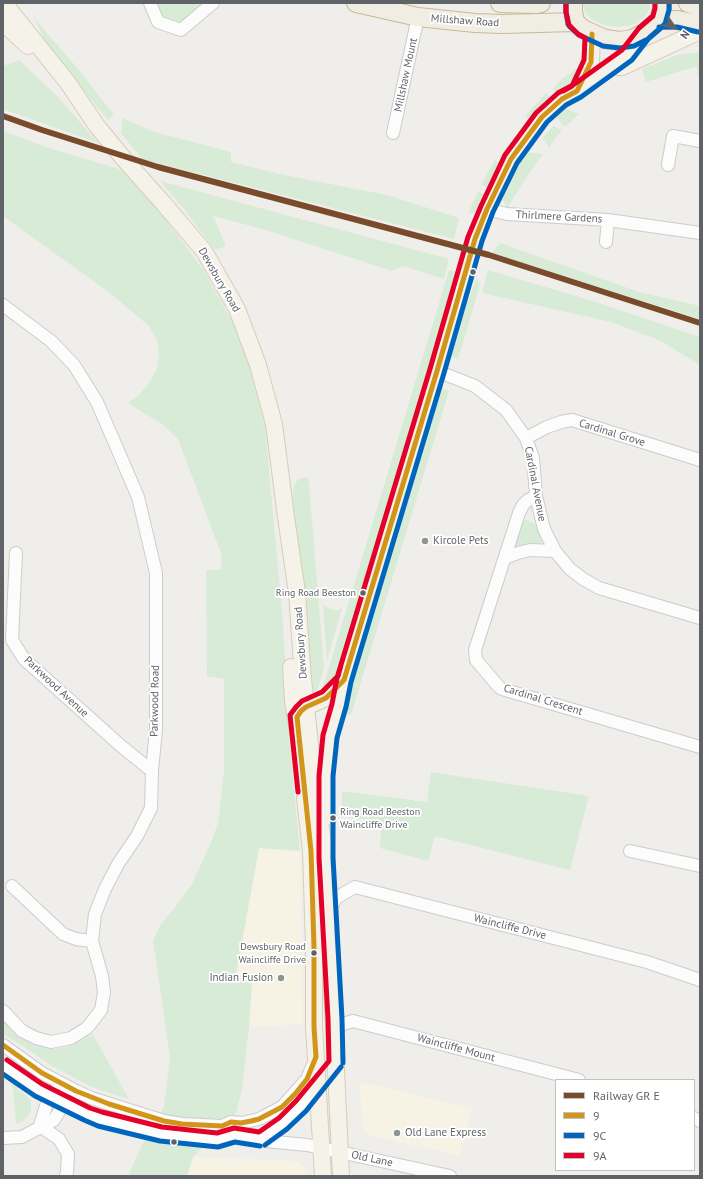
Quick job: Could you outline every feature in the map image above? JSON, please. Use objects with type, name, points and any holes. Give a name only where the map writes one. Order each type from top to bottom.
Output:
[{"type":"highway","name":"Millshaw Road","points":[[356,3],[418,17],[475,23],[575,22]]},
{"type":"highway","name":"Millshaw Road","points":[[500,3],[541,3]]},
{"type":"highway","points":[[573,3],[575,22],[583,29],[605,39],[620,41],[632,39],[644,33],[661,12],[678,20],[700,25]]},
{"type":"highway","points":[[688,3],[700,7]]},
{"type":"main road","name":"Dewsbury Road","points":[[4,3],[68,83],[97,126],[118,153],[204,251],[237,309],[258,365],[274,424],[286,517],[289,635],[293,700],[304,715],[316,801],[326,858],[342,1176]]},
{"type":"main road","name":"Dewsbury Road","points":[[3,23],[68,83]]},
{"type":"main road","points":[[607,70],[622,66],[700,31]]},
{"type":"main road","points":[[326,858],[326,776],[328,747],[332,728],[339,706],[344,680],[437,371],[475,238],[511,159],[542,117],[562,99],[577,91],[627,55],[644,33]]},
{"type":"main road","points":[[577,91],[590,62],[592,34]]},
{"type":"main road","points":[[304,715],[326,698],[344,680]]},
{"type":"main road","name":"Dewsbury Road","points":[[304,715],[314,934],[314,1027],[323,1176]]},
{"type":"main road","points":[[304,715],[330,720],[335,717]]},
{"type":"main road","points":[[317,1087],[336,1063]]},
{"type":"street","points":[[150,3],[158,22],[181,30],[213,3]]},
{"type":"street","name":"Millshaw Mount","points":[[393,133],[418,17]]},
{"type":"street","points":[[668,165],[673,136],[700,141]]},
{"type":"street","name":"Thirlmere Gardens","points":[[487,209],[507,214],[608,220],[700,233]]},
{"type":"street","name":"Thirlmere Gardens","points":[[606,242],[608,220]]},
{"type":"street","name":"Parkwood Road","points":[[3,305],[51,342],[74,365],[97,402],[138,497],[156,573],[156,728],[152,771],[151,808],[137,836],[118,864],[105,889],[95,914],[92,941],[102,976],[104,992],[101,1010],[87,1028],[71,1038],[51,1042],[36,1038],[22,1031],[3,1011]]},
{"type":"street","name":"Cardinal Avenue","points":[[437,371],[475,386],[506,410],[526,438],[533,458],[536,496],[544,529],[555,551],[570,569],[583,579],[599,588],[700,618]]},
{"type":"street","name":"Cardinal Grove","points":[[526,438],[561,422],[572,420],[700,460]]},
{"type":"street","name":"Cardinal Crescent","points":[[536,496],[528,500],[519,513],[475,650],[476,660],[502,689],[700,747]]},
{"type":"street","points":[[504,558],[530,550],[555,551]]},
{"type":"street","name":"Parkwood Avenue","points":[[16,553],[12,640],[24,660],[121,746],[152,771]]},
{"type":"street","points":[[630,851],[700,866]]},
{"type":"street","points":[[12,886],[63,934],[76,939],[92,941]]},
{"type":"street","name":"Waincliffe Drive","points":[[329,911],[336,898],[355,887],[647,962],[700,980]]},
{"type":"street","name":"Waincliffe Mount","points":[[335,1031],[344,1024],[353,1021],[575,1079]]},
{"type":"street","points":[[3,1046],[42,1073],[81,1094],[100,1101],[164,1121],[182,1124],[222,1126],[230,1122],[241,1123],[259,1119],[282,1107],[307,1079],[316,1056]]},
{"type":"street","points":[[3,1066],[38,1090],[100,1119],[160,1134],[218,1140],[234,1135]]},
{"type":"street","points":[[40,1126],[49,1096],[63,1084]]},
{"type":"street","points":[[3,1138],[22,1137],[40,1126],[54,1120],[64,1103],[63,1084]]},
{"type":"street","points":[[261,1138],[283,1123],[301,1106],[317,1087]]},
{"type":"street","points":[[40,1126],[59,1139],[68,1154],[66,1176]]},
{"type":"street","points":[[222,1126],[234,1135]]},
{"type":"street","name":"Old Lane","points":[[234,1135],[261,1138],[265,1141],[321,1147],[450,1176]]},
{"type":"shaded area","points":[[259,848],[300,851],[303,1024],[249,1027],[252,982],[235,980]]},
{"type":"shaded area","points":[[365,1083],[472,1108],[460,1156],[368,1135],[362,1128],[360,1084]]},
{"type":"shaded area","points":[[193,1157],[297,1161],[307,1170],[308,1176],[187,1176]]},
{"type":"green space","points":[[155,3],[206,3],[185,21],[178,22],[159,14]]},
{"type":"green space","points":[[583,3],[650,3],[650,7],[647,14],[635,24],[617,27],[605,25],[590,18],[585,12]]},
{"type":"green space","points":[[34,18],[79,70],[114,115],[108,120],[47,46]]},
{"type":"green space","points":[[700,52],[700,77],[698,77],[697,66],[646,82],[642,69],[677,55]]},
{"type":"green space","points":[[19,60],[58,97],[98,143],[3,109],[3,66]]},
{"type":"green space","points":[[580,66],[574,77],[574,86],[560,95],[553,89],[562,79]]},
{"type":"green space","points":[[546,93],[555,100],[532,122],[525,116]]},
{"type":"green space","points":[[565,108],[579,114],[565,127],[555,116]]},
{"type":"green space","points":[[123,118],[151,131],[231,152],[231,162],[284,175],[387,195],[459,218],[454,239],[142,159],[121,133]]},
{"type":"green space","points":[[553,126],[562,130],[549,147],[543,138]]},
{"type":"green space","points":[[3,131],[46,147],[122,170],[160,212],[202,268],[232,321],[249,365],[265,427],[282,611],[288,726],[300,851],[259,848],[235,980],[252,982],[249,1027],[242,1089],[236,1113],[193,1157],[187,1176],[128,1176],[141,1147],[164,1107],[170,1057],[153,940],[161,924],[192,884],[218,823],[224,770],[224,679],[207,676],[206,570],[221,570],[222,556],[178,439],[162,424],[128,403],[139,395],[149,383],[157,369],[159,356],[158,342],[149,326],[110,293],[3,216]]},
{"type":"green space","points":[[526,152],[543,154],[507,208],[503,200],[503,192]]},
{"type":"green space","points":[[495,160],[503,165],[490,188],[481,185]]},
{"type":"green space","points":[[160,181],[449,259],[444,279],[403,266],[392,271],[266,230],[213,216],[226,246],[215,250],[184,209]]},
{"type":"green space","points":[[478,192],[487,195],[477,211],[468,213]]},
{"type":"green space","points":[[500,243],[639,292],[700,306],[700,319],[492,253]]},
{"type":"green space","points":[[449,270],[458,272],[338,673],[321,694]]},
{"type":"green space","points":[[488,270],[596,302],[700,337],[700,365],[659,340],[611,322],[482,293]]},
{"type":"green space","points":[[477,278],[480,285],[458,359],[450,355],[461,318]]},
{"type":"green space","points":[[440,388],[449,391],[351,715],[342,712]]},
{"type":"green space","points":[[305,477],[308,479],[309,484],[324,667],[317,692],[311,690],[308,686],[293,496],[293,488],[297,481]]},
{"type":"green space","points":[[527,520],[535,524],[542,543],[517,547],[515,544],[522,523]]},
{"type":"green space","points":[[323,605],[330,609],[337,610],[342,608],[327,661]]},
{"type":"green space","points":[[431,772],[589,796],[570,870],[435,836],[428,861],[380,848],[382,821],[342,817],[342,791],[427,802]]},
{"type":"green space","points":[[3,1020],[17,1035],[34,1045],[51,1049],[67,1047],[93,1035],[129,1099],[90,1086],[50,1065],[3,1034]]},
{"type":"green space","points":[[12,1081],[19,1086],[17,1089],[25,1094],[30,1100],[31,1105],[29,1115],[24,1120],[16,1124]]},
{"type":"transit line","name":"9C","points":[[566,3],[566,12],[570,27],[579,35],[603,46],[620,48],[634,46],[648,39],[662,27]]},
{"type":"transit line","name":"9A","points":[[563,91],[572,86],[584,60],[585,38],[578,34],[569,25],[566,12],[566,3]]},
{"type":"transit line","name":"9A","points":[[7,1060],[42,1084],[90,1108],[162,1127],[217,1133],[234,1128],[259,1132],[279,1118],[296,1101],[329,1061],[319,858],[319,776],[323,735],[332,704],[337,678],[468,237],[505,155],[536,113],[558,93],[573,85],[622,50],[639,28],[653,16],[655,3]]},
{"type":"transit line","name":"9C","points":[[343,1063],[333,858],[333,776],[337,738],[346,707],[351,682],[482,241],[493,212],[517,163],[547,122],[566,105],[581,97],[632,60],[649,38],[665,24],[669,10],[669,3]]},
{"type":"transit line","name":"9C","points":[[659,27],[677,27],[698,32]]},
{"type":"transit line","name":"9","points":[[297,717],[306,707],[326,698],[344,680],[475,239],[487,209],[511,159],[542,117],[562,99],[577,91],[591,62],[592,34]]},
{"type":"transit line","points":[[3,116],[158,167],[489,255],[700,323]]},
{"type":"transit line","name":"9A","points":[[298,792],[290,715],[302,701],[322,692],[338,676],[341,665]]},
{"type":"transit line","name":"9","points":[[3,1045],[42,1073],[76,1091],[109,1104],[164,1121],[182,1124],[222,1126],[231,1122],[241,1123],[251,1121],[259,1119],[282,1107],[295,1094],[307,1079],[316,1057],[314,1027],[314,947],[311,851],[297,717]]},
{"type":"transit line","name":"9C","points":[[265,1145],[287,1129],[306,1111],[341,1067]]},
{"type":"transit line","name":"9C","points":[[3,1074],[35,1096],[98,1126],[160,1141],[218,1147],[235,1142],[260,1146]]},
{"type":"place","name":"Kircole Pets","points":[[425,541]]},
{"type":"place","name":"Ring Road Beeston","points":[[363,593]]},
{"type":"place","name":"Ring Road Beeston Waincliffe Drive","points":[[333,818]]},
{"type":"place","name":"Dewsbury Road Waincliffe Drive","points":[[314,953]]},
{"type":"place","name":"Indian Fusion","points":[[281,978]]},
{"type":"place","name":"Old Lane Express","points":[[397,1133]]}]
